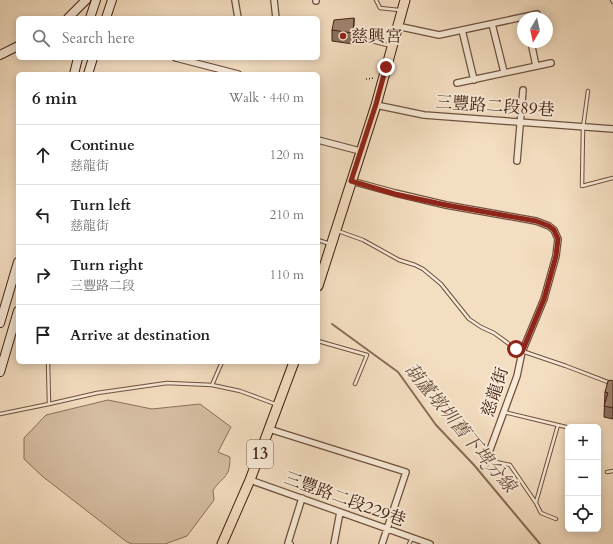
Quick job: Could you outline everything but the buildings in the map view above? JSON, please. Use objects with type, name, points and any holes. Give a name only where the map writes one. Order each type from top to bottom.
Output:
[{"type":"main road","points":[[320,280],[376,104],[405,0]]},
{"type":"main road","name":"13","points":[[222,544],[250,480],[293,364]]},
{"type":"street","points":[[70,16],[86,0]]},
{"type":"street","points":[[91,16],[96,0]]},
{"type":"street","points":[[107,16],[112,0]]},
{"type":"street","points":[[235,0],[238,16]]},
{"type":"street","points":[[274,0],[276,16]]},
{"type":"street","points":[[397,26],[439,35],[517,19]]},
{"type":"street","points":[[492,24],[504,72]]},
{"type":"street","points":[[462,30],[474,80]]},
{"type":"street","points":[[0,55],[16,47]]},
{"type":"street","points":[[532,48],[536,66]]},
{"type":"street","points":[[74,72],[78,60]]},
{"type":"street","points":[[89,72],[92,60]]},
{"type":"street","points":[[184,60],[230,72]]},
{"type":"street","points":[[457,83],[551,63]]},
{"type":"street","points":[[517,161],[523,90]]},
{"type":"street","name":"三豐路二段89巷","points":[[376,104],[424,115],[583,128],[613,129]]},
{"type":"street","points":[[320,141],[360,152]]},
{"type":"street","name":"慈龍街","points":[[351,181],[395,194],[446,205],[536,221],[549,226],[554,230],[558,239],[556,256],[544,299],[522,352],[517,376],[484,466]]},
{"type":"street","points":[[0,323],[16,269]]},
{"type":"street","points":[[0,372],[16,318]]},
{"type":"street","points":[[269,429],[406,472],[382,544]]},
{"type":"street","name":"三豐路二段229巷","points":[[250,480],[430,544]]},
{"type":"street","points":[[290,544],[288,543],[302,498]]},
{"type":"street","points":[[334,544],[340,512]]},
{"type":"lane","points":[[376,0],[380,8],[402,10]]},
{"type":"lane","points":[[368,40],[392,46]]},
{"type":"lane","points":[[588,91],[583,128],[582,186],[613,178]]},
{"type":"lane","points":[[335,230],[362,240],[399,260],[423,269],[441,284],[469,319],[494,333],[516,349],[613,384]]},
{"type":"lane","points":[[320,241],[331,244]]},
{"type":"lane","points":[[320,342],[367,355],[355,384]]},
{"type":"lane","points":[[48,364],[49,404]]},
{"type":"lane","points":[[212,385],[221,364]]},
{"type":"lane","points":[[0,414],[97,393],[167,383],[212,385],[240,391],[278,405]]},
{"type":"lane","points":[[504,412],[565,427]]},
{"type":"lane","points":[[536,503],[558,425]]},
{"type":"lane","points":[[487,460],[510,465],[536,503],[541,513],[556,519]]},
{"type":"lane","points":[[607,472],[613,471]]},
{"type":"lane","points":[[409,544],[412,538]]},
{"type":"shaded area","points":[[108,400],[152,409],[200,404],[231,427],[218,452],[230,457],[228,473],[213,490],[214,500],[187,536],[165,544],[132,544],[127,542],[42,476],[24,459],[24,438],[46,415]]},
{"type":"waterway","name":"葫蘆墩圳舊下埤分線","points":[[332,324],[398,372],[436,425],[474,465],[540,544]]},
{"type":"place","name":"慈興宮","points":[[343,36]]},
{"type":"route","points":[[386,67],[376,104],[351,181],[395,194],[446,205],[536,221],[549,226],[554,230],[558,239],[556,256],[544,299],[522,352],[516,349]]}]
